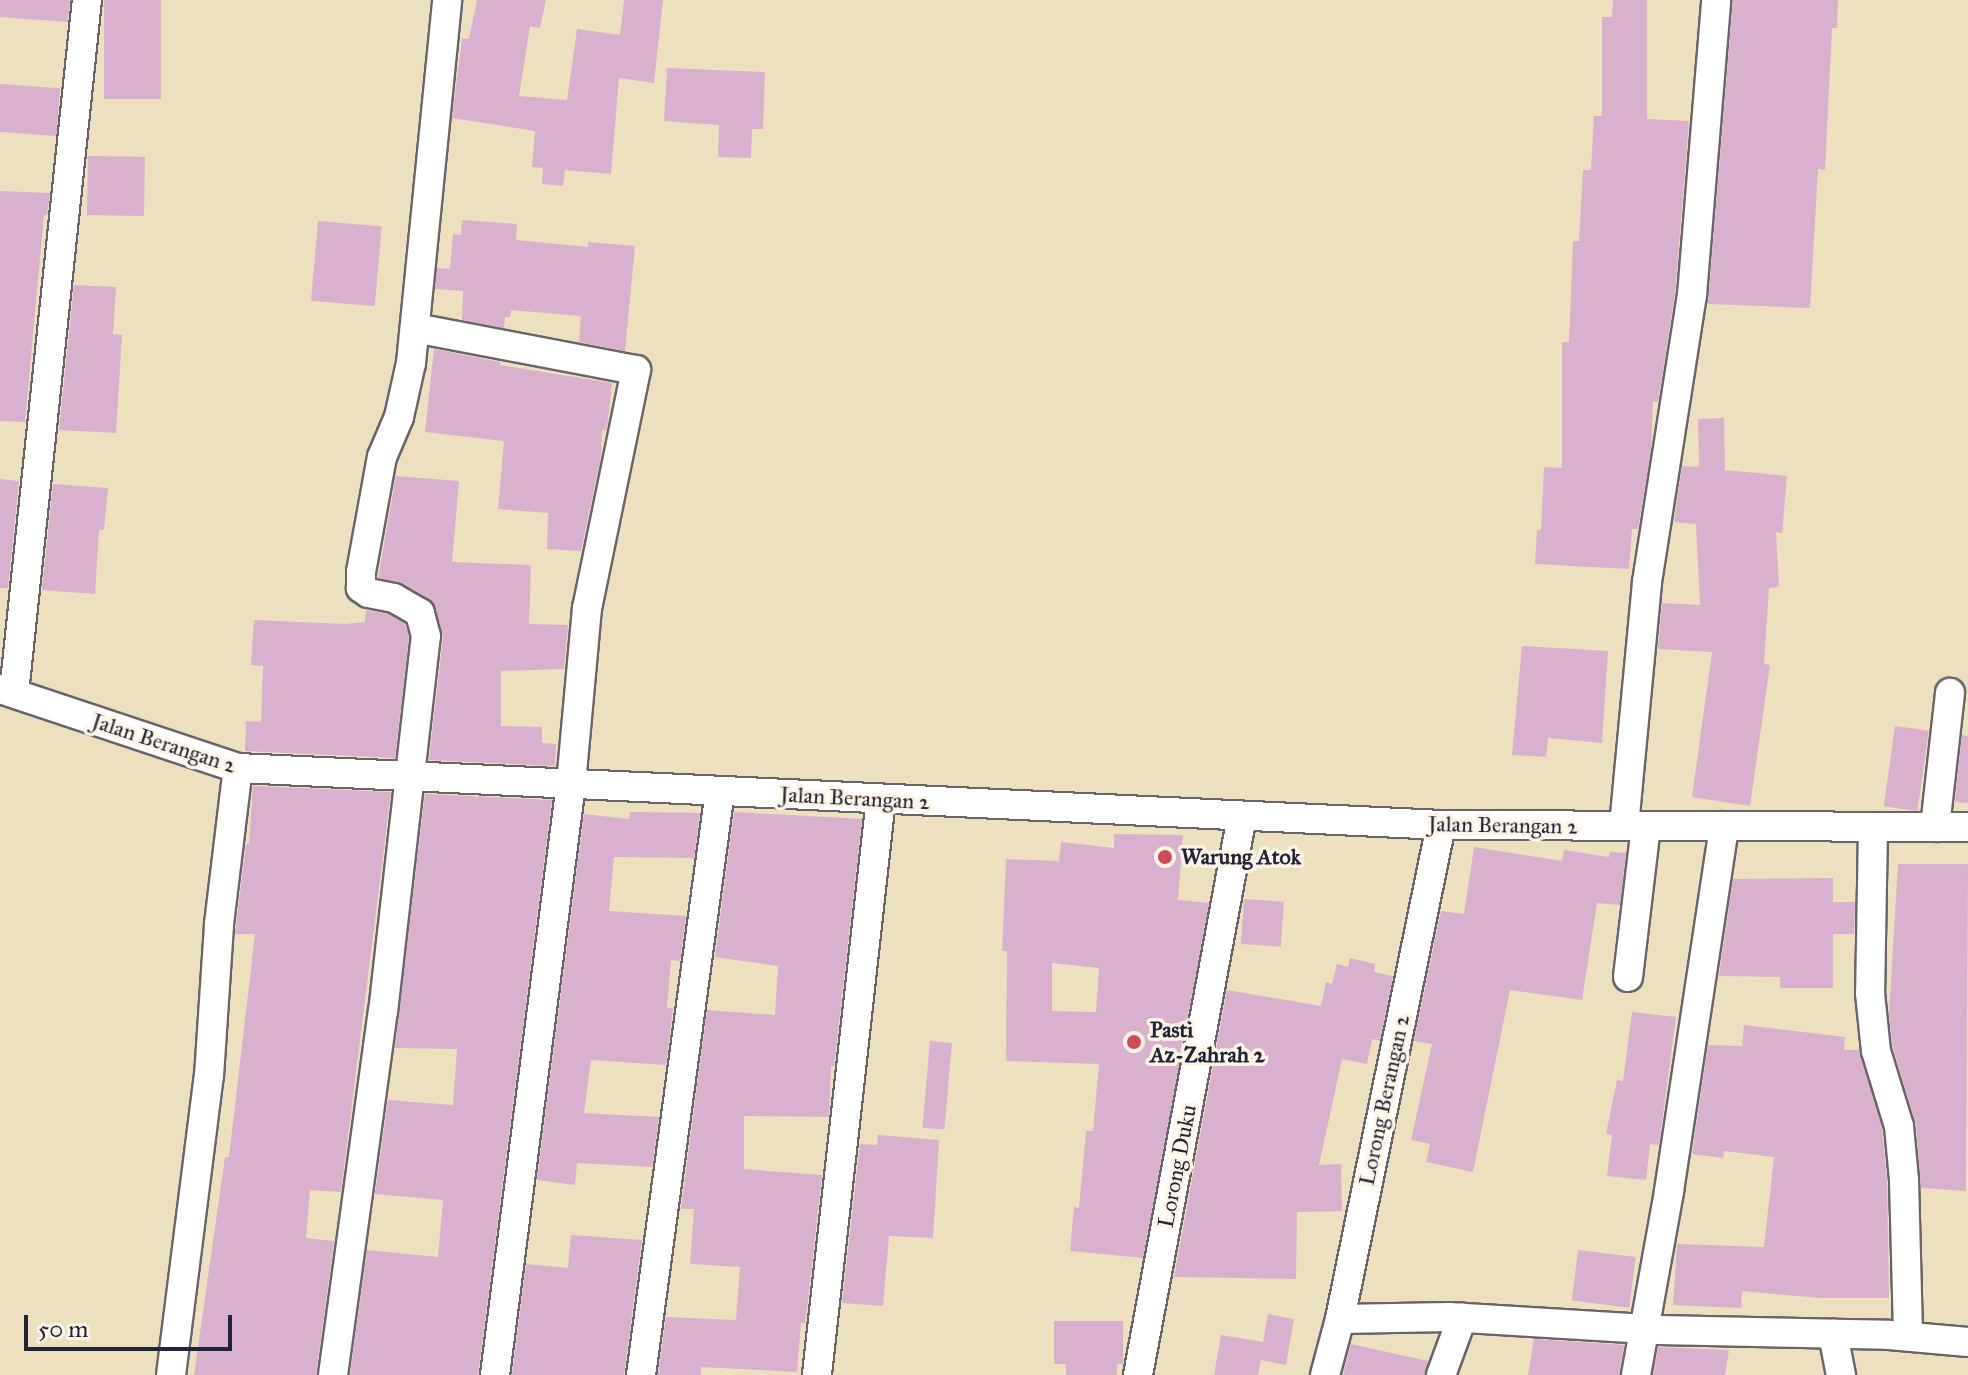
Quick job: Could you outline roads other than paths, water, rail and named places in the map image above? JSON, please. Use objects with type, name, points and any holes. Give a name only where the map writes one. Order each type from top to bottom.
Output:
[{"type":"street","points":[[7,691],[87,0]]},
{"type":"street","points":[[333,1375],[383,1012],[426,636],[420,613],[394,598],[368,593],[361,588],[361,572],[382,457],[405,395],[415,328],[447,0]]},
{"type":"street","points":[[1628,977],[1647,582],[1692,295],[1716,0]]},
{"type":"street","points":[[415,328],[636,370],[587,608],[571,784],[495,1375]]},
{"type":"street","name":"Jalan Berangan 2","points":[[7,691],[238,768],[1441,825],[1968,827]]},
{"type":"street","points":[[1935,827],[1950,693]]},
{"type":"street","points":[[171,1375],[209,1076],[219,924],[238,768]]},
{"type":"street","points":[[641,1375],[720,791]]},
{"type":"street","points":[[817,1374],[881,799]]},
{"type":"street","name":"Lorong Duku","points":[[1138,1375],[1242,816]]},
{"type":"street","name":"Lorong Berangan 2","points":[[1325,1375],[1340,1319],[1441,825]]},
{"type":"street","points":[[1636,1375],[1647,1327],[1724,826]]},
{"type":"street","points":[[1873,827],[1870,993],[1876,1051],[1899,1126],[1904,1180],[1908,1336]]},
{"type":"street","points":[[1340,1319],[1462,1318],[1908,1336],[1968,1342]]},
{"type":"street","points":[[1441,1375],[1462,1318]]},
{"type":"street","points":[[1833,1334],[1841,1375]]},
{"type":"place","name":"Warung Atok","points":[[1165,857]]},
{"type":"place","name":"Pasti Az-Zahrah 2","points":[[1134,1042]]}]
